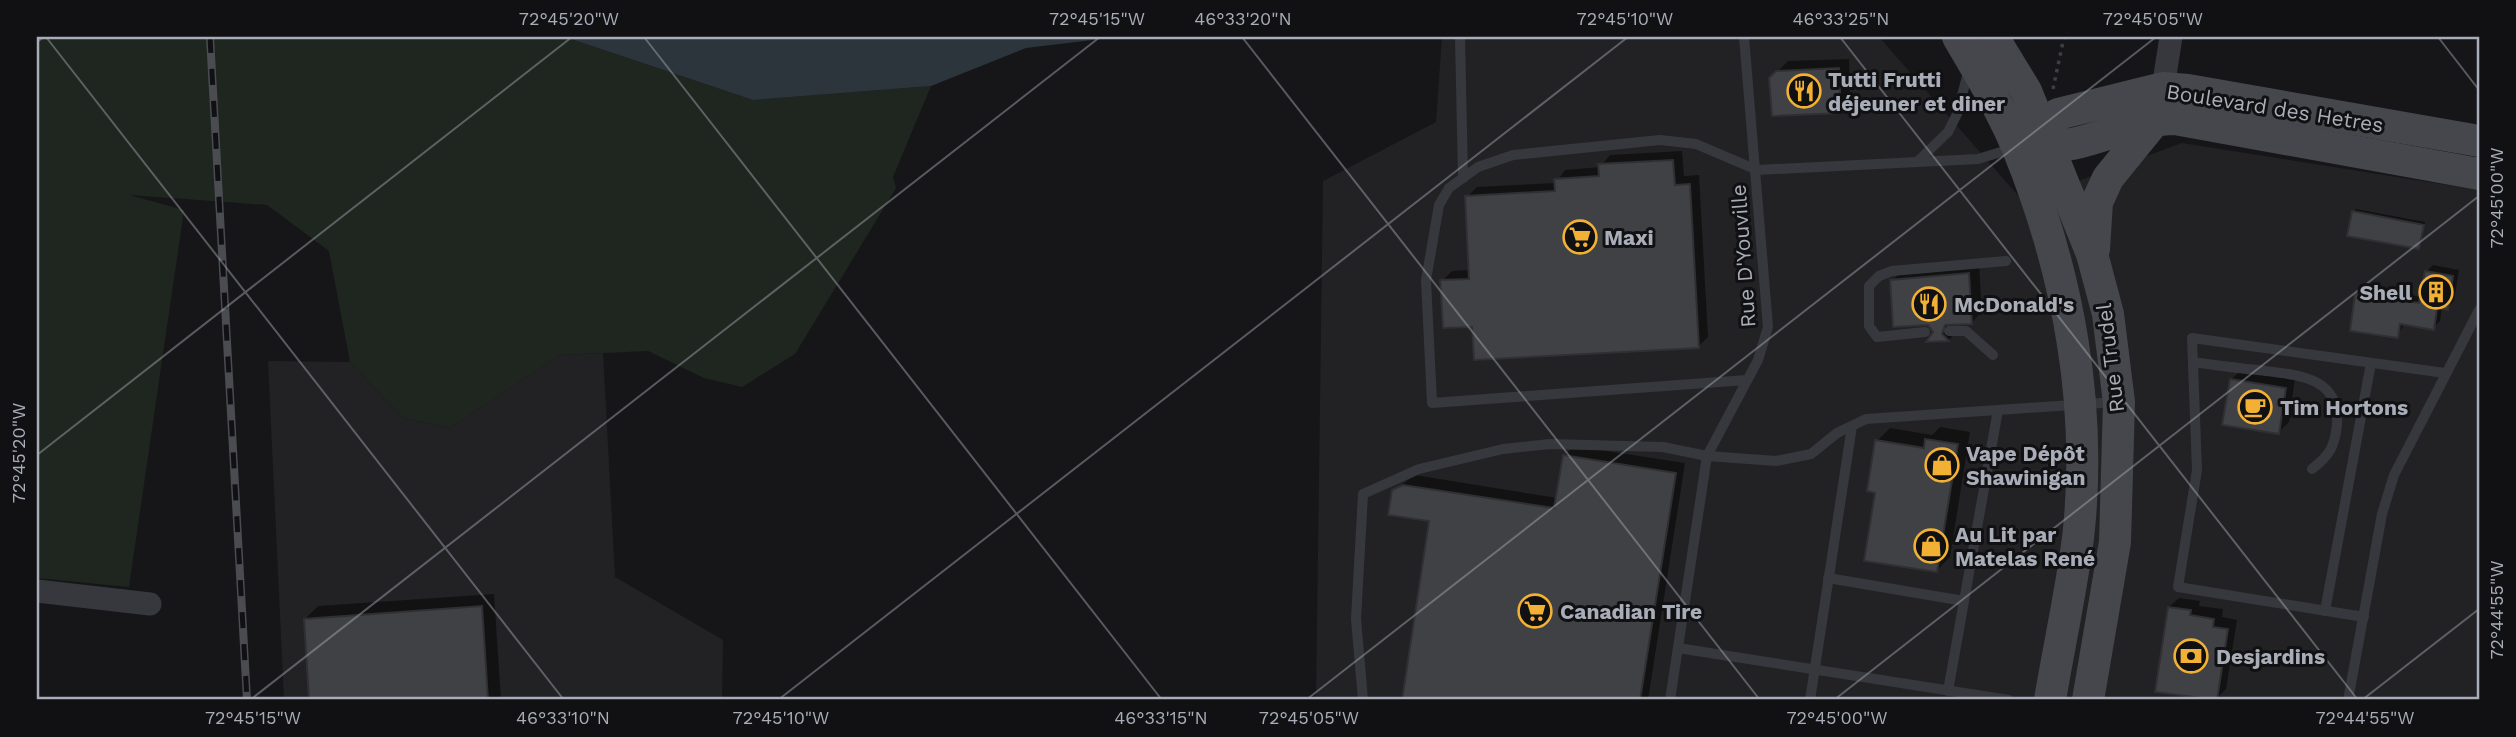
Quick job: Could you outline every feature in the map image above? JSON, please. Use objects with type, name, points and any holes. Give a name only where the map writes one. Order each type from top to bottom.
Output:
[{"type":"main road","name":"Rue Trudel","points":[[1993,37],[2026,91],[2031,142],[2045,223],[2065,293],[2082,404],[2078,537],[2050,700]]},
{"type":"main road","name":"Rue Trudel","points":[[1965,49],[2031,142],[2093,259],[2108,314],[2119,402],[2115,542],[2088,700]]},
{"type":"main road","name":"Boulevard des Hetres","points":[[2031,142],[2058,114],[2163,88],[2188,90],[2479,141]]},
{"type":"main road","name":"Boulevard des Hetres","points":[[2031,142],[2069,145],[2156,119],[2175,119],[2479,174]]},
{"type":"main road","points":[[2093,259],[2097,202],[2106,183],[2156,119]]},
{"type":"street","points":[[2163,88],[2171,37]]},
{"type":"street","points":[[37,591],[150,604]]},
{"type":"lane","points":[[1460,37],[1463,178]]},
{"type":"lane","name":"Rue D'Youville","points":[[1671,700],[1707,456],[1766,342],[1768,327],[1744,37]]},
{"type":"lane","points":[[1917,162],[1948,132],[1957,114],[1965,49]]},
{"type":"lane","points":[[1747,380],[1432,403],[1426,280],[1439,205],[1449,188],[1478,167],[1513,155],[1660,140],[1696,144],[1756,170]]},
{"type":"lane","name":"Boulevard des Hetres","points":[[1756,170],[1978,159],[2031,142]]},
{"type":"lane","points":[[1925,332],[1877,337],[1868,326],[1869,286],[1879,276],[1892,271],[2006,261]]},
{"type":"lane","points":[[2348,700],[2382,514],[2394,475],[2479,310]]},
{"type":"lane","points":[[1949,331],[1966,331],[1993,355]]},
{"type":"lane","points":[[2364,617],[2178,587],[2197,470],[2192,338],[2445,373]]},
{"type":"lane","points":[[2193,362],[2304,376],[2328,391],[2337,408],[2335,443],[2329,455],[2312,469]]},
{"type":"lane","points":[[2325,611],[2371,363]]},
{"type":"lane","points":[[1363,700],[1356,619],[1363,494],[1419,468],[1503,449],[1550,444],[1663,447],[1707,456],[1776,461],[1811,454],[1836,433],[1866,419],[2119,402]]},
{"type":"lane","points":[[1948,691],[1998,410]]},
{"type":"lane","points":[[1810,700],[1852,426]]},
{"type":"lane","points":[[1828,578],[1964,601]]},
{"type":"lane","points":[[1678,648],[2009,700]]},
{"type":"path","points":[[2053,99],[2064,37]]},
{"type":"shaded area","points":[[37,37],[565,37],[753,100],[931,86],[893,177],[896,188],[795,354],[742,387],[704,378],[648,351],[560,355],[450,428],[403,418],[350,362],[329,251],[267,205],[129,195],[184,210],[129,587],[37,578]]},
{"type":"shaded area","points":[[565,37],[1118,37],[1026,48],[931,86],[753,100]]},
{"type":"shaded area","points":[[1442,37],[1879,37],[2023,201],[2182,143],[2479,190],[2479,700],[1316,700],[1323,181],[1436,122]]},
{"type":"shaded area","points":[[603,353],[615,577],[723,640],[722,700],[284,700],[268,361],[350,362],[403,418],[450,428],[560,355]]},
{"type":"building","points":[[1839,68],[1841,113],[1772,116],[1769,78],[1776,71]]},
{"type":"building","name":"Maxi","points":[[1673,160],[1675,185],[1690,184],[1699,348],[1474,360],[1472,327],[1443,328],[1440,280],[1469,279],[1465,196],[1555,191],[1554,179],[1599,176],[1598,164]]},
{"type":"building","name":"Shell","points":[[2352,211],[2424,225],[2419,249],[2347,236]]},
{"type":"building","points":[[2425,271],[2453,276],[2448,310],[2437,308],[2434,330],[2400,324],[2398,338],[2350,331],[2355,294],[2419,303]]},
{"type":"building","points":[[1969,273],[1972,324],[1945,325],[1942,334],[1949,341],[1926,342],[1933,332],[1928,325],[1893,327],[1890,280]]},
{"type":"building","points":[[2230,379],[2286,388],[2279,434],[2222,425]]},
{"type":"building","points":[[1925,439],[1958,444],[1937,572],[1864,561],[1875,493],[1867,491],[1875,440],[1924,448]]},
{"type":"building","name":"Canadian Tire","points":[[1563,455],[1676,473],[1640,700],[1402,700],[1429,521],[1388,515],[1392,490],[1403,485],[1554,508]]},
{"type":"building","points":[[482,606],[488,700],[309,700],[304,619]]},
{"type":"building","points":[[2168,607],[2191,610],[2190,615],[2214,619],[2213,627],[2228,629],[2217,700],[2155,692]]},
{"type":"railway","points":[[210,37],[247,700]]},
{"type":"place","name":"Tutti Frutti déjeuner et diner","points":[[1804,91]]},
{"type":"place","name":"Maxi","points":[[1580,237]]},
{"type":"place","name":"Shell","points":[[2436,292]]},
{"type":"place","name":"McDonald's","points":[[1929,304]]},
{"type":"place","name":"Tim Hortons","points":[[2255,407]]},
{"type":"place","name":"Vape Dépôt Shawinigan","points":[[1942,465]]},
{"type":"place","name":"Au Lit par Matelas René","points":[[1931,546]]},
{"type":"place","name":"Canadian Tire","points":[[1535,611]]},
{"type":"place","name":"Desjardins","points":[[2191,656]]}]
